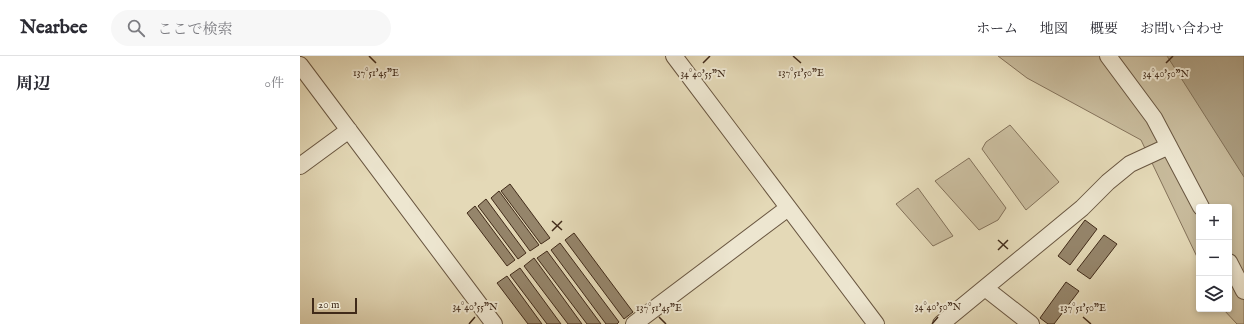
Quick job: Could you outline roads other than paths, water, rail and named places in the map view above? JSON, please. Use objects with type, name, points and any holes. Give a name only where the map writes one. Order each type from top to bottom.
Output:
[{"type":"street","points":[[674,56],[876,324]]},
{"type":"street","points":[[1108,56],[1154,118],[1199,204]]},
{"type":"street","points":[[300,65],[494,324]]},
{"type":"street","points":[[300,166],[349,130]]},
{"type":"street","points":[[941,324],[1082,208],[1108,182],[1130,164],[1169,146]]},
{"type":"street","points":[[634,324],[788,208]]},
{"type":"street","points":[[1232,268],[1244,291]]},
{"type":"street","points":[[985,288],[1031,324]]}]
